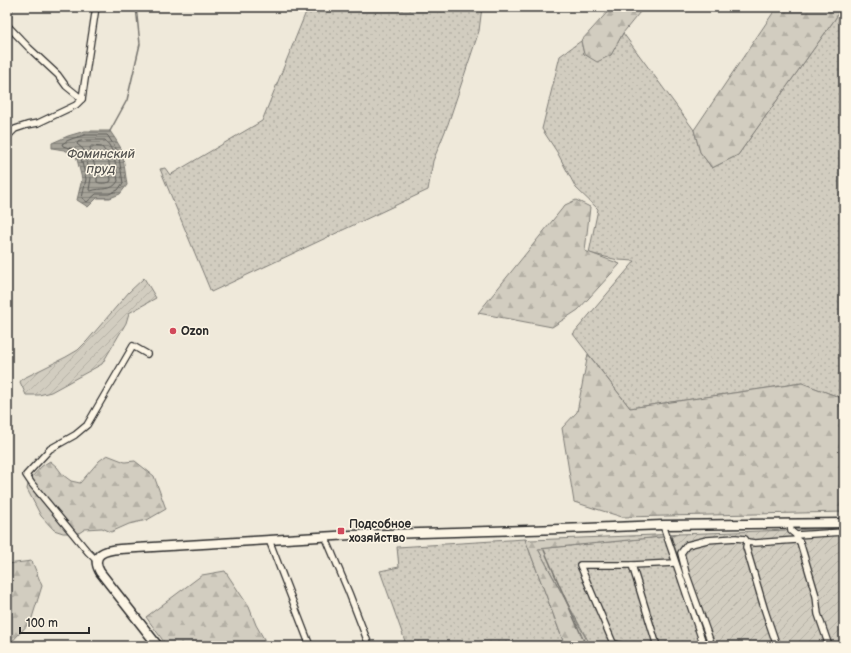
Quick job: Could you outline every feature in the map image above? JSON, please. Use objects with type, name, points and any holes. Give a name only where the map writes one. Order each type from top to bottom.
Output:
[{"type":"main road","points":[[158,646],[97,567],[96,560],[104,552],[111,550],[325,536],[663,525],[844,523]]},
{"type":"street","points":[[7,20],[9,7]]},
{"type":"street","points":[[7,137],[15,129],[38,123],[76,105],[82,100],[96,7]]},
{"type":"street","points":[[7,25],[58,76],[66,86],[82,100]]},
{"type":"street","points":[[96,560],[26,475],[50,449],[76,435],[87,425],[133,346],[147,354]]},
{"type":"street","points":[[790,524],[790,530],[800,542],[816,596],[818,614],[829,646]]},
{"type":"street","points":[[663,525],[704,646]]},
{"type":"street","points":[[712,646],[686,573],[681,553],[687,545],[707,540],[736,538],[755,543],[844,532]]},
{"type":"street","points":[[325,536],[369,645]]},
{"type":"street","points":[[269,540],[310,646]]},
{"type":"street","points":[[747,542],[746,548],[777,646]]},
{"type":"street","points":[[622,646],[613,643],[580,564],[632,565],[675,563]]},
{"type":"street","points":[[632,565],[657,646]]},
{"type":"green space","points":[[308,7],[482,7],[479,31],[448,124],[433,161],[428,190],[211,292],[160,169],[165,168],[170,175],[262,121]]},
{"type":"green space","points":[[612,7],[644,7],[623,33],[611,55],[597,62],[584,54],[581,41]]},
{"type":"green space","points":[[777,7],[842,7],[738,155],[712,168],[700,152],[694,130]]},
{"type":"green space","points":[[842,7],[844,7],[844,399],[802,383],[630,408],[573,334],[635,261],[618,260],[589,253],[598,209],[576,188],[557,152],[542,129],[560,56],[581,41],[584,54],[611,55],[623,33],[694,130],[700,152],[712,168],[738,155]]},
{"type":"green space","points":[[576,200],[590,207],[585,251],[620,264],[578,310],[552,327],[478,313],[565,205]]},
{"type":"green space","points":[[144,278],[156,298],[129,313],[126,323],[102,364],[51,392],[39,395],[26,395],[20,382],[22,379],[78,350],[129,292]]},
{"type":"green space","points":[[588,354],[630,408],[802,383],[844,399],[844,512],[622,517],[574,502],[562,428],[577,412]]},
{"type":"green space","points":[[107,455],[125,462],[135,461],[154,476],[166,509],[147,520],[129,524],[111,532],[102,528],[85,529],[79,533],[63,533],[54,530],[41,516],[27,489],[29,480],[42,466],[50,461],[71,481],[80,483],[99,461]]},
{"type":"green space","points":[[844,528],[844,646],[708,646],[671,536],[679,534]]},
{"type":"green space","points":[[679,534],[538,549],[590,646],[565,646],[525,539]]},
{"type":"green space","points":[[671,536],[708,646],[591,646],[538,549]]},
{"type":"green space","points":[[525,539],[565,646],[394,646],[405,641],[380,571],[399,567],[397,547]]},
{"type":"green space","points":[[32,561],[42,586],[31,621],[7,646],[7,564]]},
{"type":"green space","points":[[225,571],[249,607],[256,625],[268,646],[167,646],[146,617],[202,575]]},
{"type":"water","name":"Фоминский пруд","points":[[85,131],[110,131],[122,150],[127,185],[120,194],[110,198],[97,198],[88,207],[77,200],[82,179],[76,155],[64,150],[52,148],[52,143]]},
{"type":"waterway","points":[[110,131],[127,100],[140,44],[136,7]]},
{"type":"waterway","points":[[544,550],[586,646]]},
{"type":"place","name":"Ozon","points":[[173,331]]},
{"type":"place","name":"Подсобное хозяйство","points":[[341,531]]}]
